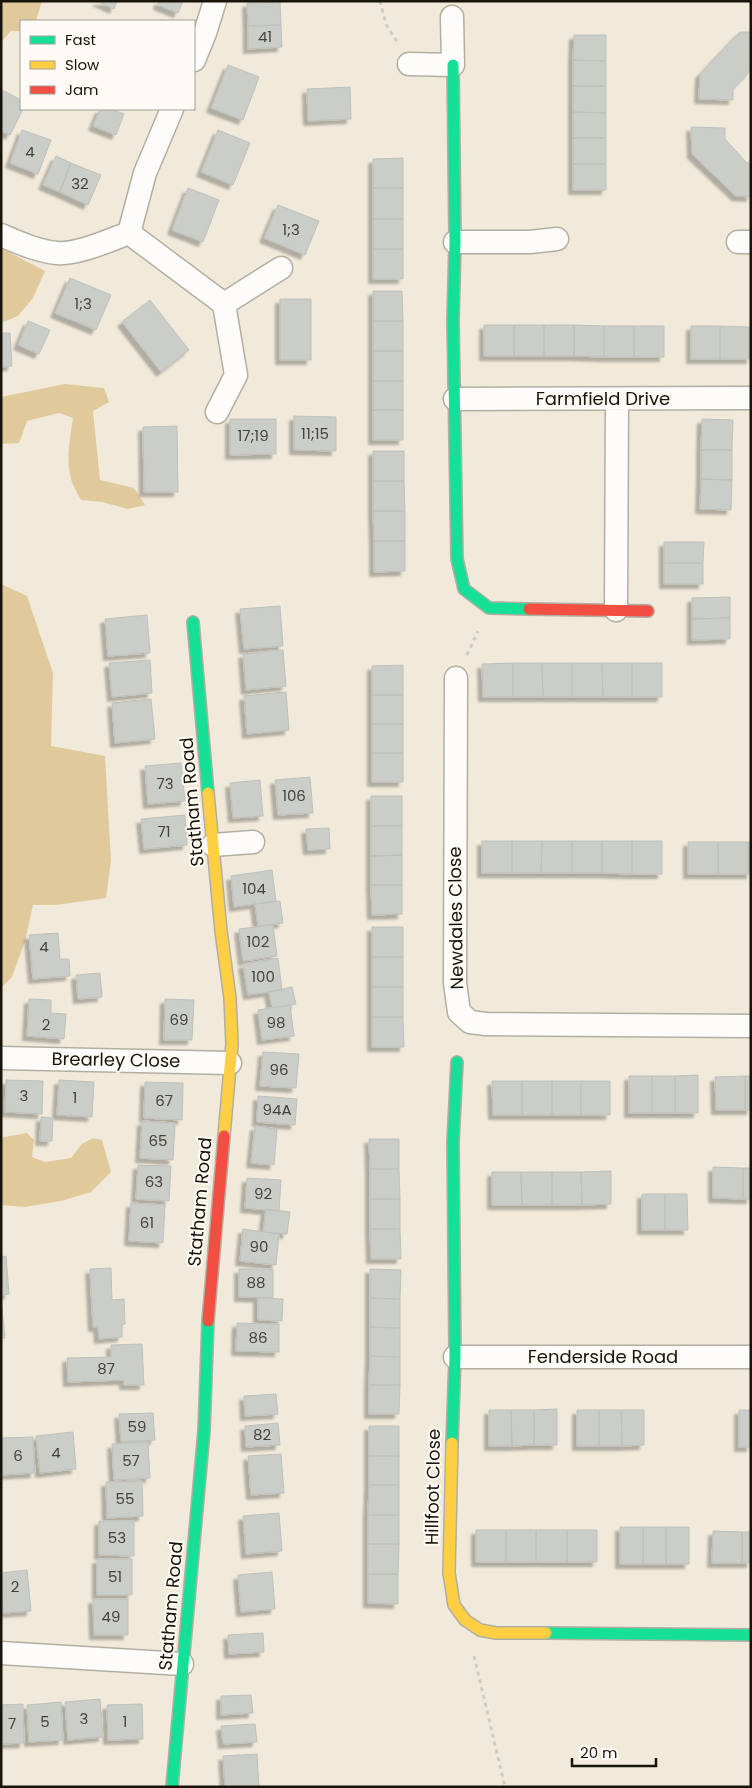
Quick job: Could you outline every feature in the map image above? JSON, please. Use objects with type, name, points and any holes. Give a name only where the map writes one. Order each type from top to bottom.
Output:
[{"type":"street","points":[[195,58],[215,1]]},
{"type":"street","points":[[452,17],[457,559],[464,589],[489,608],[648,611]]},
{"type":"street","points":[[410,64],[453,65]]},
{"type":"street","points":[[129,233],[145,173],[172,110]]},
{"type":"street","points":[[1,235],[35,249],[59,253],[86,248],[129,233]]},
{"type":"street","points":[[129,233],[224,304],[236,375],[217,412]]},
{"type":"street","points":[[455,242],[530,242],[556,239]]},
{"type":"street","points":[[224,304],[281,268]]},
{"type":"street","name":"Farmfield Drive","points":[[455,399],[617,400],[751,398]]},
{"type":"street","points":[[616,610],[617,400]]},
{"type":"street","name":"Statham Road","points":[[172,1787],[204,1431],[208,1324],[232,1026],[221,931],[193,622]]},
{"type":"street","name":"Newdales Close","points":[[456,678],[455,983],[459,1012],[470,1022],[486,1024],[751,1026]]},
{"type":"street","points":[[213,845],[253,842]]},
{"type":"street","name":"Brearley Close","points":[[1,1058],[230,1063]]},
{"type":"street","name":"Hillfoot Close","points":[[457,1062],[453,1142],[455,1357],[449,1573],[454,1605],[466,1620]]},
{"type":"street","name":"Fenderside Road","points":[[455,1357],[751,1357]]},
{"type":"street","points":[[466,1620],[480,1630],[496,1633],[751,1635]]},
{"type":"street","points":[[1,1653],[182,1664]]},
{"type":"path","points":[[380,1],[386,24],[410,64]]},
{"type":"path","points":[[456,678],[489,608]]},
{"type":"path","points":[[466,1620],[504,1787]]},
{"type":"shaded area","points":[[1,1],[42,1],[36,20],[20,20],[20,31],[11,31],[1,42]]},
{"type":"shaded area","points":[[1,248],[45,271],[33,298],[18,316],[1,323]]},
{"type":"shaded area","points":[[65,384],[104,388],[109,402],[93,411],[100,480],[134,488],[145,505],[128,509],[102,502],[81,500],[72,482],[69,466],[73,418],[59,413],[27,421],[19,443],[1,444],[1,397]]},
{"type":"shaded area","points":[[1,584],[27,596],[53,673],[51,746],[105,756],[111,861],[106,898],[56,905],[33,905],[25,941],[12,977],[1,988]]},
{"type":"shaded area","points":[[27,1133],[34,1140],[32,1157],[45,1162],[71,1158],[82,1144],[93,1138],[102,1140],[111,1172],[91,1192],[61,1201],[25,1207],[1,1205],[1,1140],[4,1137]]},
{"type":"building","points":[[97,1],[117,1],[114,9]]},
{"type":"building","points":[[159,1],[183,1],[178,13],[158,5]]},
{"type":"building","points":[[280,2],[281,25],[248,26],[247,3]]},
{"type":"building","points":[[281,25],[282,47],[248,49],[248,26]]},
{"type":"building","points":[[740,32],[751,32],[751,70],[733,89],[733,100],[699,99],[700,74]]},
{"type":"building","points":[[574,35],[606,35],[606,61],[573,60]]},
{"type":"building","points":[[573,60],[606,61],[606,86],[573,86]]},
{"type":"building","points":[[228,65],[259,77],[243,120],[211,108]]},
{"type":"building","points":[[573,86],[606,86],[606,113],[573,112]]},
{"type":"building","points":[[350,87],[351,119],[308,121],[307,89]]},
{"type":"building","points":[[2,90],[20,99],[20,110],[22,110],[10,135],[1,131]]},
{"type":"building","points":[[100,110],[114,110],[124,114],[116,135],[93,126]]},
{"type":"building","points":[[573,112],[606,113],[606,138],[573,138]]},
{"type":"building","points":[[691,127],[725,128],[725,139],[747,163],[751,163],[751,197],[736,196],[692,154]]},
{"type":"building","points":[[22,130],[51,140],[38,174],[10,163]]},
{"type":"building","points":[[218,130],[250,143],[233,185],[201,172]]},
{"type":"building","points":[[573,138],[606,138],[606,164],[573,164]]},
{"type":"building","points":[[56,156],[71,163],[60,192],[43,185]]},
{"type":"building","points":[[403,158],[403,188],[373,188],[373,159]]},
{"type":"building","points":[[71,163],[101,175],[88,205],[60,192]]},
{"type":"building","points":[[573,164],[606,164],[606,190],[573,190]]},
{"type":"building","points":[[188,188],[219,200],[203,242],[172,230]]},
{"type":"building","points":[[373,188],[403,188],[403,219],[373,219]]},
{"type":"building","points":[[278,205],[319,221],[305,255],[264,238]]},
{"type":"building","points":[[373,219],[403,219],[403,249],[373,249]]},
{"type":"building","points":[[373,249],[403,249],[403,279],[373,279]]},
{"type":"building","points":[[70,278],[111,295],[96,330],[55,313]]},
{"type":"building","points":[[373,291],[402,291],[403,321],[373,321]]},
{"type":"building","points":[[280,299],[311,299],[311,360],[280,360]]},
{"type":"building","points":[[150,300],[189,350],[161,372],[122,322]]},
{"type":"building","points":[[28,321],[50,330],[39,354],[18,345]]},
{"type":"building","points":[[373,321],[403,321],[403,351],[373,351]]},
{"type":"building","points":[[484,325],[514,325],[514,356],[484,356]]},
{"type":"building","points":[[514,325],[544,325],[544,356],[514,356]]},
{"type":"building","points":[[544,325],[574,325],[574,356],[544,356]]},
{"type":"building","points":[[574,325],[604,326],[604,357],[574,356]]},
{"type":"building","points":[[604,326],[634,326],[634,357],[604,357]]},
{"type":"building","points":[[634,326],[664,326],[664,357],[634,357]]},
{"type":"building","points":[[691,326],[720,326],[720,359],[691,359]]},
{"type":"building","points":[[720,326],[749,327],[749,359],[720,359]]},
{"type":"building","points":[[749,327],[751,327],[751,359],[749,359]]},
{"type":"building","points":[[1,333],[10,333],[12,366],[1,367]]},
{"type":"building","points":[[373,351],[403,351],[403,381],[373,381]]},
{"type":"building","points":[[373,381],[403,381],[403,410],[373,410]]},
{"type":"building","points":[[373,410],[403,410],[403,440],[373,440]]},
{"type":"building","points":[[294,416],[336,417],[336,451],[294,450]]},
{"type":"building","points":[[230,419],[276,419],[276,454],[230,455]]},
{"type":"building","points":[[702,419],[733,420],[732,450],[701,450]]},
{"type":"building","points":[[177,426],[178,492],[144,492],[143,427]]},
{"type":"building","points":[[701,450],[732,450],[732,480],[701,479]]},
{"type":"building","points":[[373,451],[404,451],[404,481],[373,481]]},
{"type":"building","points":[[701,479],[732,480],[731,510],[700,509]]},
{"type":"building","points":[[373,481],[404,481],[405,511],[373,511]]},
{"type":"building","points":[[373,511],[405,511],[405,541],[374,541]]},
{"type":"building","points":[[374,541],[405,541],[405,571],[374,572]]},
{"type":"building","points":[[664,542],[704,542],[703,563],[664,563]]},
{"type":"building","points":[[664,563],[703,563],[703,584],[664,584]]},
{"type":"building","points":[[730,597],[730,618],[692,619],[692,598]]},
{"type":"building","points":[[280,606],[283,646],[244,649],[240,609]]},
{"type":"building","points":[[147,615],[150,653],[108,656],[105,619]]},
{"type":"building","points":[[730,618],[730,639],[692,640],[692,619]]},
{"type":"building","points":[[283,650],[286,686],[246,690],[243,654]]},
{"type":"building","points":[[150,660],[152,693],[112,697],[109,663]]},
{"type":"building","points":[[513,663],[513,697],[483,697],[482,664]]},
{"type":"building","points":[[513,663],[542,663],[543,697],[513,697]]},
{"type":"building","points":[[542,663],[572,663],[572,697],[543,697]]},
{"type":"building","points":[[572,663],[602,663],[603,697],[572,697]]},
{"type":"building","points":[[602,663],[632,663],[632,697],[603,697]]},
{"type":"building","points":[[632,663],[662,663],[662,697],[632,697]]},
{"type":"building","points":[[403,665],[403,695],[372,695],[372,666]]},
{"type":"building","points":[[286,692],[289,730],[247,734],[244,696]]},
{"type":"building","points":[[372,695],[403,695],[403,724],[372,724]]},
{"type":"building","points":[[151,699],[155,739],[115,743],[112,703]]},
{"type":"building","points":[[372,724],[403,724],[403,753],[372,753]]},
{"type":"building","points":[[372,753],[403,753],[403,782],[372,782]]},
{"type":"building","points":[[181,763],[185,801],[148,804],[145,766]]},
{"type":"building","points":[[310,777],[313,813],[278,815],[275,780]]},
{"type":"building","points":[[260,780],[263,816],[233,818],[230,783]]},
{"type":"building","points":[[371,796],[402,796],[402,826],[371,826]]},
{"type":"building","points":[[185,815],[187,845],[144,849],[141,819]]},
{"type":"building","points":[[371,826],[402,826],[402,855],[371,856]]},
{"type":"building","points":[[329,828],[330,849],[308,850],[306,829]]},
{"type":"building","points":[[482,841],[512,841],[512,873],[482,873]]},
{"type":"building","points":[[512,841],[542,841],[541,873],[512,873]]},
{"type":"building","points":[[542,841],[572,841],[572,873],[541,873]]},
{"type":"building","points":[[572,841],[602,841],[602,873],[572,873]]},
{"type":"building","points":[[602,841],[632,841],[632,874],[602,873]]},
{"type":"building","points":[[632,841],[662,841],[662,874],[632,874]]},
{"type":"building","points":[[688,842],[718,842],[718,874],[688,874]]},
{"type":"building","points":[[718,842],[748,842],[748,874],[718,874]]},
{"type":"building","points":[[748,842],[751,842],[751,874],[748,874]]},
{"type":"building","points":[[402,855],[402,885],[371,885],[371,856]]},
{"type":"building","points":[[272,870],[276,901],[234,907],[231,876]]},
{"type":"building","points":[[371,885],[402,885],[402,914],[372,915]]},
{"type":"building","points":[[280,901],[283,923],[258,926],[255,904]]},
{"type":"building","points":[[273,925],[277,956],[243,961],[239,929]]},
{"type":"building","points":[[372,927],[403,927],[403,957],[372,957]]},
{"type":"building","points":[[58,933],[60,959],[69,959],[70,976],[33,979],[29,935]]},
{"type":"building","points":[[372,957],[403,957],[403,987],[372,987]]},
{"type":"building","points":[[278,958],[282,990],[248,995],[243,964]]},
{"type":"building","points":[[100,973],[102,997],[78,999],[76,975]]},
{"type":"building","points":[[292,987],[296,1004],[272,1008],[269,992]]},
{"type":"building","points":[[372,987],[403,987],[403,1017],[372,1017]]},
{"type":"building","points":[[29,999],[51,1000],[51,1013],[66,1014],[64,1039],[27,1036]]},
{"type":"building","points":[[165,999],[194,1000],[192,1040],[164,1040]]},
{"type":"building","points":[[290,1005],[294,1036],[262,1040],[258,1010]]},
{"type":"building","points":[[372,1017],[403,1017],[404,1047],[372,1047]]},
{"type":"building","points":[[263,1052],[299,1054],[296,1088],[260,1086]]},
{"type":"building","points":[[698,1075],[698,1113],[675,1113],[675,1076]]},
{"type":"building","points":[[629,1076],[652,1076],[652,1113],[629,1113]]},
{"type":"building","points":[[652,1076],[675,1076],[675,1113],[652,1113]]},
{"type":"building","points":[[745,1076],[751,1076],[751,1110],[745,1110]]},
{"type":"building","points":[[745,1076],[745,1110],[716,1110],[715,1077]]},
{"type":"building","points":[[6,1080],[43,1081],[42,1114],[5,1112]]},
{"type":"building","points":[[59,1080],[94,1082],[92,1117],[57,1115]]},
{"type":"building","points":[[492,1081],[522,1081],[522,1115],[493,1115]]},
{"type":"building","points":[[522,1081],[552,1081],[552,1115],[522,1115]]},
{"type":"building","points":[[552,1081],[581,1081],[581,1115],[552,1115]]},
{"type":"building","points":[[581,1081],[610,1081],[610,1115],[581,1115]]},
{"type":"building","points":[[145,1082],[183,1083],[182,1120],[144,1118]]},
{"type":"building","points":[[258,1096],[297,1099],[295,1125],[257,1122]]},
{"type":"building","points":[[41,1117],[53,1118],[52,1141],[40,1141]]},
{"type":"building","points":[[142,1121],[175,1123],[173,1160],[140,1158]]},
{"type":"building","points":[[255,1126],[277,1129],[274,1165],[251,1163]]},
{"type":"building","points":[[369,1139],[399,1139],[399,1169],[370,1169]]},
{"type":"building","points":[[138,1165],[171,1166],[169,1201],[136,1199]]},
{"type":"building","points":[[713,1167],[743,1168],[743,1199],[713,1198]]},
{"type":"building","points":[[743,1168],[751,1168],[751,1199],[743,1199]]},
{"type":"building","points":[[370,1169],[399,1169],[400,1199],[370,1199]]},
{"type":"building","points":[[611,1171],[611,1204],[582,1205],[581,1172]]},
{"type":"building","points":[[492,1172],[521,1172],[522,1205],[492,1205]]},
{"type":"building","points":[[521,1172],[552,1172],[552,1205],[522,1205]]},
{"type":"building","points":[[552,1172],[581,1172],[582,1205],[552,1205]]},
{"type":"building","points":[[247,1178],[281,1180],[279,1211],[245,1208]]},
{"type":"building","points":[[642,1194],[665,1194],[665,1230],[642,1230]]},
{"type":"building","points":[[665,1194],[687,1194],[688,1230],[665,1230]]},
{"type":"building","points":[[370,1199],[400,1199],[400,1229],[370,1229]]},
{"type":"building","points":[[131,1203],[165,1205],[163,1243],[129,1241]]},
{"type":"building","points":[[266,1209],[290,1212],[287,1234],[263,1232]]},
{"type":"building","points":[[243,1229],[279,1234],[276,1265],[240,1261]]},
{"type":"building","points":[[370,1229],[400,1229],[401,1259],[371,1259]]},
{"type":"building","points":[[6,1256],[9,1294],[1,1295],[1,1257]]},
{"type":"building","points":[[111,1268],[112,1300],[124,1299],[125,1324],[122,1325],[122,1337],[99,1339],[98,1327],[93,1327],[90,1269]]},
{"type":"building","points":[[239,1269],[273,1269],[273,1298],[239,1297]]},
{"type":"building","points":[[370,1269],[401,1270],[400,1299],[370,1298]]},
{"type":"building","points":[[1,1298],[5,1338],[1,1338]]},
{"type":"building","points":[[258,1298],[283,1299],[282,1321],[258,1320]]},
{"type":"building","points":[[370,1298],[400,1299],[400,1328],[370,1327]]},
{"type":"building","points":[[237,1323],[279,1324],[279,1352],[236,1351]]},
{"type":"building","points":[[370,1327],[400,1328],[400,1357],[370,1356]]},
{"type":"building","points":[[142,1344],[144,1385],[124,1385],[124,1380],[68,1382],[67,1358],[111,1357],[111,1345]]},
{"type":"building","points":[[370,1356],[400,1357],[400,1385],[369,1385]]},
{"type":"building","points":[[369,1385],[400,1385],[399,1414],[369,1414]]},
{"type":"building","points":[[276,1394],[278,1414],[245,1416],[244,1396]]},
{"type":"building","points":[[557,1409],[557,1445],[534,1445],[534,1410]]},
{"type":"building","points":[[489,1410],[511,1410],[512,1446],[489,1446]]},
{"type":"building","points":[[511,1410],[534,1410],[534,1445],[512,1446]]},
{"type":"building","points":[[577,1410],[599,1410],[599,1446],[577,1446]]},
{"type":"building","points":[[599,1410],[621,1410],[622,1446],[599,1446]]},
{"type":"building","points":[[621,1410],[644,1410],[644,1445],[622,1446]]},
{"type":"building","points":[[739,1410],[751,1410],[751,1447],[739,1447]]},
{"type":"building","points":[[153,1413],[155,1440],[121,1442],[119,1414]]},
{"type":"building","points":[[278,1423],[280,1445],[246,1447],[245,1426]]},
{"type":"building","points":[[369,1426],[399,1426],[399,1456],[369,1456]]},
{"type":"building","points":[[73,1432],[76,1469],[40,1473],[36,1436]]},
{"type":"building","points":[[33,1437],[35,1473],[1,1475],[1,1438]]},
{"type":"building","points":[[148,1442],[150,1478],[114,1480],[112,1444]]},
{"type":"building","points":[[281,1454],[284,1493],[251,1495],[248,1456]]},
{"type":"building","points":[[369,1456],[399,1456],[399,1485],[369,1485]]},
{"type":"building","points":[[142,1481],[143,1516],[107,1518],[106,1482]]},
{"type":"building","points":[[369,1485],[399,1485],[399,1515],[368,1515]]},
{"type":"building","points":[[279,1513],[282,1551],[246,1554],[243,1516]]},
{"type":"building","points":[[368,1515],[399,1515],[399,1544],[368,1544]]},
{"type":"building","points":[[99,1521],[134,1521],[134,1556],[99,1555]]},
{"type":"building","points":[[620,1527],[643,1527],[643,1564],[620,1564]]},
{"type":"building","points":[[643,1527],[666,1527],[666,1564],[643,1564]]},
{"type":"building","points":[[666,1527],[689,1527],[689,1564],[666,1564]]},
{"type":"building","points":[[476,1530],[506,1530],[506,1562],[476,1562]]},
{"type":"building","points":[[506,1530],[536,1530],[536,1562],[506,1562]]},
{"type":"building","points":[[536,1530],[567,1530],[567,1562],[536,1562]]},
{"type":"building","points":[[567,1530],[597,1530],[597,1562],[567,1562]]},
{"type":"building","points":[[713,1531],[742,1532],[742,1563],[712,1563]]},
{"type":"building","points":[[742,1532],[751,1532],[751,1563],[742,1563]]},
{"type":"building","points":[[368,1544],[399,1544],[398,1574],[368,1574]]},
{"type":"building","points":[[97,1559],[132,1559],[132,1595],[97,1595]]},
{"type":"building","points":[[27,1570],[31,1611],[3,1613],[1,1573]]},
{"type":"building","points":[[272,1572],[275,1609],[241,1612],[238,1575]]},
{"type":"building","points":[[368,1574],[398,1574],[398,1604],[368,1603]]},
{"type":"building","points":[[93,1599],[128,1599],[128,1635],[94,1635]]},
{"type":"building","points":[[263,1633],[264,1652],[229,1654],[228,1635]]},
{"type":"building","points":[[251,1695],[253,1713],[221,1715],[221,1696]]},
{"type":"building","points":[[100,1699],[103,1737],[68,1740],[65,1702]]},
{"type":"building","points":[[61,1702],[63,1740],[29,1742],[27,1705]]},
{"type":"building","points":[[23,1704],[24,1743],[1,1744],[1,1705]]},
{"type":"building","points":[[142,1704],[143,1739],[108,1740],[107,1705]]},
{"type":"building","points":[[255,1724],[257,1742],[223,1744],[221,1726]]},
{"type":"building","points":[[257,1754],[259,1787],[225,1787],[223,1756]]},
{"type":"traffic: fast","points":[[453,65],[455,242],[453,321],[457,559],[464,589],[489,608],[529,609]]},
{"type":"traffic: fast","points":[[193,622],[208,793]]},
{"type":"traffic: fast","points":[[452,1443],[455,1357],[453,1142],[457,1062]]},
{"type":"traffic: fast","points":[[172,1787],[204,1431],[208,1321]]},
{"type":"traffic: fast","points":[[546,1633],[751,1635]]},
{"type":"traffic: slow","points":[[208,793],[221,931],[230,998],[232,1044],[224,1136]]},
{"type":"traffic: slow","points":[[452,1443],[449,1573],[454,1605],[465,1620],[480,1630],[496,1633],[546,1633]]},
{"type":"traffic: jam","points":[[529,609],[648,611]]},
{"type":"traffic: jam","points":[[208,1321],[224,1136]]}]
